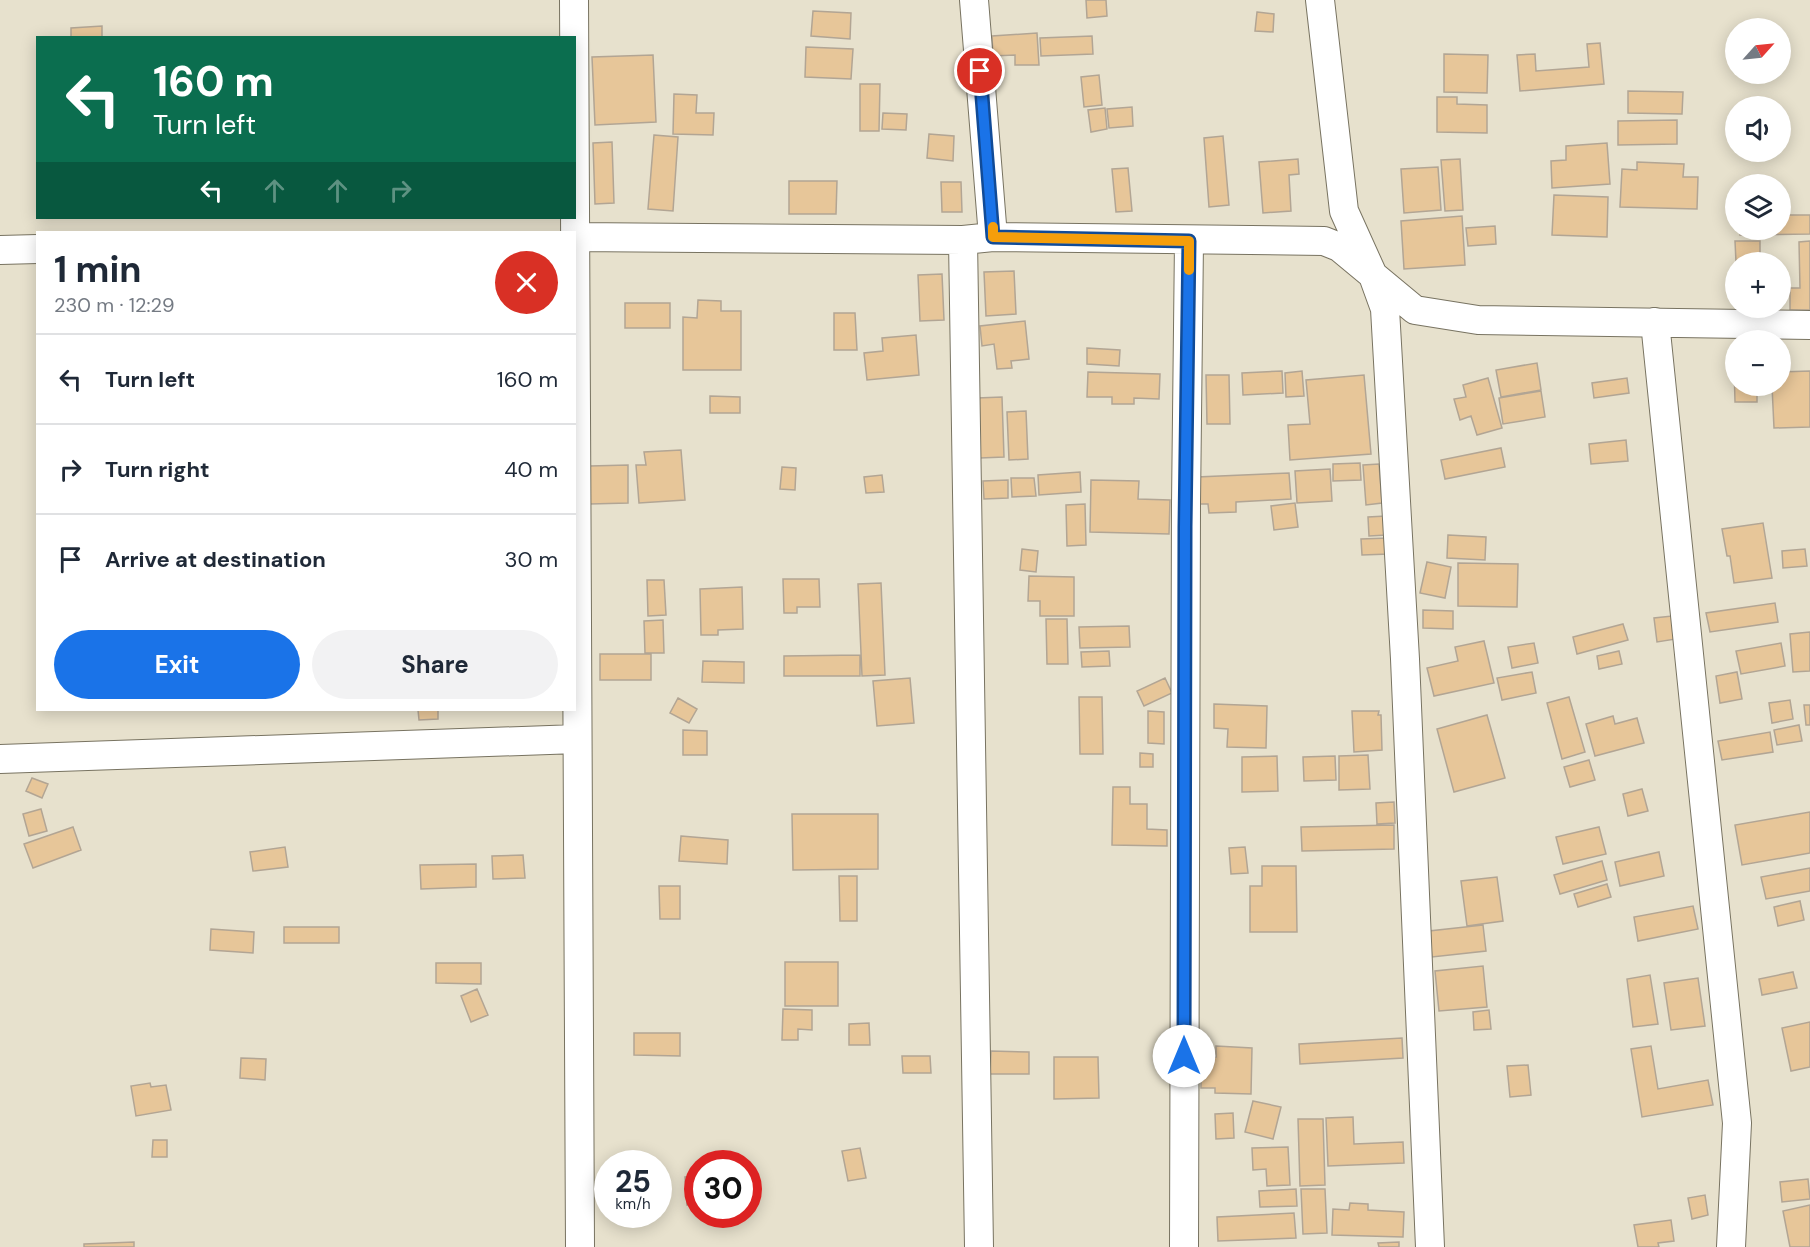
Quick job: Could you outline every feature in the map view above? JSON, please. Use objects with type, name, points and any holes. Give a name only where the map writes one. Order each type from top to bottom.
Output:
[{"type":"street","points":[[574,0],[574,36]]},
{"type":"street","points":[[974,0],[993,237]]},
{"type":"street","points":[[1320,0],[1344,211],[1372,273],[1385,309],[1405,659],[1430,1247]]},
{"type":"street","points":[[576,237],[963,240],[993,237],[1324,241],[1339,247],[1415,310],[1426,312],[1478,320],[1810,325]]},
{"type":"street","points":[[963,240],[979,1247]]},
{"type":"street","points":[[1184,1247],[1185,528],[1189,241]]},
{"type":"street","points":[[0,250],[36,249]]},
{"type":"street","points":[[1655,322],[1737,1123],[1731,1247]]},
{"type":"street","points":[[576,711],[580,1247]]},
{"type":"street","points":[[0,759],[576,739]]},
{"type":"building","points":[[1086,0],[1106,0],[1107,16],[1087,18]]},
{"type":"building","points":[[813,11],[851,13],[850,39],[811,36]]},
{"type":"building","points":[[1257,12],[1274,14],[1273,32],[1255,31]]},
{"type":"building","points":[[102,26],[102,36],[71,36],[71,28]]},
{"type":"building","points":[[1037,33],[1039,65],[1015,65],[1015,55],[993,56],[992,36]]},
{"type":"building","points":[[1092,36],[1093,54],[1041,56],[1040,38]]},
{"type":"building","points":[[1600,43],[1604,84],[1520,91],[1517,55],[1535,54],[1536,71],[1589,67],[1587,44]]},
{"type":"building","points":[[806,47],[853,49],[851,79],[805,77]]},
{"type":"building","points":[[1444,54],[1488,55],[1487,93],[1444,92]]},
{"type":"building","points":[[653,55],[656,122],[595,125],[592,57]]},
{"type":"building","points":[[1099,75],[1102,105],[1084,107],[1081,77]]},
{"type":"building","points":[[860,84],[880,84],[879,131],[860,131]]},
{"type":"building","points":[[1628,91],[1683,92],[1682,114],[1628,113]]},
{"type":"building","points":[[674,94],[697,95],[696,113],[714,113],[713,135],[673,134]]},
{"type":"building","points":[[1437,97],[1457,97],[1457,104],[1487,105],[1487,133],[1437,132]]},
{"type":"building","points":[[1132,107],[1133,126],[1109,128],[1107,109]]},
{"type":"building","points":[[1105,108],[1107,129],[1091,132],[1088,110]]},
{"type":"building","points":[[883,113],[907,114],[906,130],[882,129]]},
{"type":"building","points":[[1677,120],[1677,144],[1618,145],[1618,121]]},
{"type":"building","points":[[929,134],[954,136],[953,161],[927,158]]},
{"type":"building","points":[[654,135],[678,137],[673,211],[648,209]]},
{"type":"building","points":[[1223,136],[1229,205],[1209,207],[1204,138]]},
{"type":"building","points":[[612,142],[614,203],[595,204],[593,143]]},
{"type":"building","points":[[1607,143],[1610,184],[1552,188],[1551,161],[1566,160],[1566,146]]},
{"type":"building","points":[[1298,159],[1299,174],[1289,175],[1291,211],[1263,213],[1259,162]]},
{"type":"building","points":[[1460,159],[1463,210],[1445,211],[1441,160]]},
{"type":"building","points":[[1637,162],[1684,164],[1683,177],[1698,177],[1697,209],[1620,207],[1622,169],[1637,170]]},
{"type":"building","points":[[1438,167],[1441,210],[1404,213],[1401,169]]},
{"type":"building","points":[[1128,168],[1132,211],[1116,212],[1112,169]]},
{"type":"building","points":[[789,181],[837,181],[836,214],[789,214]]},
{"type":"building","points":[[941,182],[961,182],[962,212],[942,212]]},
{"type":"building","points":[[1554,195],[1608,197],[1607,237],[1552,235]]},
{"type":"building","points":[[1791,215],[1810,215],[1810,234],[1791,234]]},
{"type":"building","points":[[1462,216],[1465,265],[1404,269],[1401,221]]},
{"type":"building","points":[[1495,226],[1496,244],[1468,246],[1466,228]]},
{"type":"building","points":[[1735,241],[1760,241],[1760,252],[1736,252]]},
{"type":"building","points":[[1810,241],[1810,310],[1791,310],[1791,288],[1800,288],[1799,242]]},
{"type":"building","points":[[1014,271],[1016,314],[986,316],[984,272]]},
{"type":"building","points":[[942,274],[944,320],[920,321],[918,275]]},
{"type":"building","points":[[698,300],[721,301],[721,311],[741,311],[741,370],[683,370],[683,317],[697,318]]},
{"type":"building","points":[[625,303],[670,303],[670,328],[625,328]]},
{"type":"building","points":[[834,313],[855,313],[857,350],[834,350]]},
{"type":"building","points":[[1025,321],[1029,359],[1011,361],[1012,368],[997,369],[994,344],[982,346],[980,326]]},
{"type":"building","points":[[916,335],[919,375],[867,380],[864,353],[883,351],[882,338]]},
{"type":"building","points":[[1087,348],[1120,350],[1119,366],[1087,364]]},
{"type":"building","points":[[1537,363],[1541,390],[1501,397],[1496,370]]},
{"type":"building","points":[[1282,371],[1283,393],[1243,395],[1242,373]]},
{"type":"building","points":[[1302,371],[1304,396],[1286,397],[1285,373]]},
{"type":"building","points":[[1810,371],[1810,427],[1774,428],[1772,396],[1791,396],[1791,372]]},
{"type":"building","points":[[1088,372],[1160,374],[1159,399],[1134,398],[1134,404],[1112,404],[1112,397],[1087,397]]},
{"type":"building","points":[[1206,375],[1229,375],[1230,424],[1207,424]]},
{"type":"building","points":[[1364,375],[1371,454],[1290,460],[1288,425],[1310,424],[1306,380]]},
{"type":"building","points":[[1488,378],[1502,428],[1477,435],[1471,416],[1460,420],[1454,399],[1466,397],[1463,385]]},
{"type":"building","points":[[1627,378],[1629,393],[1594,398],[1592,383]]},
{"type":"building","points":[[1541,391],[1545,417],[1503,424],[1499,398]]},
{"type":"building","points":[[710,396],[740,397],[740,413],[710,413]]},
{"type":"building","points":[[1735,396],[1757,396],[1757,402],[1735,402]]},
{"type":"building","points":[[1002,397],[1004,457],[980,458],[977,398]]},
{"type":"building","points":[[1026,411],[1028,459],[1009,460],[1007,412]]},
{"type":"building","points":[[1626,440],[1628,461],[1591,464],[1589,444]]},
{"type":"building","points":[[1501,448],[1505,467],[1445,479],[1441,460]]},
{"type":"building","points":[[681,450],[685,500],[639,503],[636,465],[646,465],[644,452]]},
{"type":"building","points":[[1360,463],[1361,480],[1333,481],[1333,464]]},
{"type":"building","points":[[1379,464],[1382,503],[1366,505],[1363,465]]},
{"type":"building","points":[[628,465],[628,503],[590,504],[590,466]]},
{"type":"building","points":[[782,467],[796,468],[795,490],[780,489]]},
{"type":"building","points":[[1330,469],[1332,501],[1297,503],[1295,471]]},
{"type":"building","points":[[1080,472],[1081,492],[1039,495],[1038,475]]},
{"type":"building","points":[[1289,473],[1291,499],[1236,502],[1236,512],[1209,513],[1208,504],[1199,504],[1197,477]]},
{"type":"building","points":[[882,475],[884,492],[866,493],[864,477]]},
{"type":"building","points":[[1011,478],[1034,478],[1036,496],[1012,497]]},
{"type":"building","points":[[1008,480],[1008,498],[984,499],[983,481]]},
{"type":"building","points":[[1091,480],[1139,481],[1138,499],[1170,500],[1169,534],[1090,532]]},
{"type":"building","points":[[1295,503],[1298,527],[1274,530],[1271,506]]},
{"type":"building","points":[[1085,504],[1086,545],[1067,546],[1066,505]]},
{"type":"building","points":[[1386,516],[1387,535],[1369,536],[1368,517]]},
{"type":"building","points":[[1763,523],[1772,578],[1734,583],[1730,556],[1727,556],[1722,529]]},
{"type":"building","points":[[1448,535],[1486,537],[1485,560],[1447,558]]},
{"type":"building","points":[[1388,538],[1389,554],[1362,555],[1361,539]]},
{"type":"building","points":[[1022,549],[1038,551],[1036,572],[1020,570]]},
{"type":"building","points":[[1805,549],[1807,566],[1783,568],[1782,551]]},
{"type":"building","points":[[1427,562],[1451,567],[1445,598],[1420,593]]},
{"type":"building","points":[[1458,563],[1518,564],[1517,607],[1458,606]]},
{"type":"building","points":[[1029,576],[1074,577],[1074,616],[1040,616],[1040,601],[1028,601]]},
{"type":"building","points":[[783,579],[819,579],[820,607],[797,607],[797,613],[784,613]]},
{"type":"building","points":[[647,580],[664,580],[666,615],[648,616]]},
{"type":"building","points":[[881,583],[885,675],[862,676],[858,584]]},
{"type":"building","points":[[742,587],[743,629],[718,630],[718,635],[701,635],[700,589]]},
{"type":"building","points":[[1775,603],[1778,622],[1710,632],[1706,613]]},
{"type":"building","points":[[1423,610],[1453,611],[1453,629],[1423,628]]},
{"type":"building","points":[[1672,616],[1676,639],[1657,642],[1654,618]]},
{"type":"building","points":[[1046,619],[1067,619],[1068,664],[1047,664]]},
{"type":"building","points":[[663,620],[664,653],[645,653],[644,621]]},
{"type":"building","points":[[1623,624],[1628,640],[1577,654],[1573,637]]},
{"type":"building","points":[[1129,626],[1130,647],[1080,648],[1079,627]]},
{"type":"building","points":[[1810,632],[1810,671],[1793,672],[1790,634]]},
{"type":"building","points":[[1484,641],[1494,683],[1434,696],[1427,668],[1458,661],[1455,647]]},
{"type":"building","points":[[1534,643],[1538,663],[1512,668],[1508,647]]},
{"type":"building","points":[[1781,643],[1785,666],[1741,674],[1736,651]]},
{"type":"building","points":[[1109,651],[1110,666],[1082,667],[1081,652]]},
{"type":"building","points":[[1619,651],[1622,664],[1599,669],[1597,656]]},
{"type":"building","points":[[600,654],[651,654],[651,680],[600,680]]},
{"type":"building","points":[[860,655],[860,676],[784,676],[784,656]]},
{"type":"building","points":[[703,661],[744,662],[744,683],[702,682]]},
{"type":"building","points":[[1532,672],[1536,693],[1502,700],[1497,678]]},
{"type":"building","points":[[1737,672],[1742,699],[1720,703],[1716,676]]},
{"type":"building","points":[[910,678],[914,723],[877,726],[873,681]]},
{"type":"building","points":[[1165,678],[1172,693],[1144,706],[1137,691]]},
{"type":"building","points":[[1079,697],[1102,697],[1103,754],[1080,754]]},
{"type":"building","points":[[1569,697],[1585,752],[1562,759],[1547,703]]},
{"type":"building","points":[[678,698],[697,709],[689,723],[670,713]]},
{"type":"building","points":[[1790,700],[1793,719],[1772,723],[1769,703]]},
{"type":"building","points":[[1214,704],[1267,706],[1266,748],[1227,747],[1228,729],[1214,728]]},
{"type":"building","points":[[1804,705],[1810,705],[1810,725],[1806,725]]},
{"type":"building","points":[[418,711],[438,711],[438,719],[419,720]]},
{"type":"building","points":[[1148,711],[1164,712],[1164,744],[1148,743]]},
{"type":"building","points":[[1352,711],[1379,711],[1382,750],[1354,752]]},
{"type":"building","points":[[1487,715],[1505,778],[1454,792],[1437,729]]},
{"type":"building","points":[[1613,716],[1615,724],[1637,718],[1644,743],[1595,756],[1586,724]]},
{"type":"building","points":[[1799,725],[1802,741],[1777,745],[1774,730]]},
{"type":"building","points":[[683,730],[707,731],[707,755],[683,755]]},
{"type":"building","points":[[1770,732],[1773,752],[1722,760],[1718,741]]},
{"type":"building","points":[[1140,753],[1153,754],[1153,767],[1140,767]]},
{"type":"building","points":[[1368,755],[1370,789],[1339,790],[1339,756]]},
{"type":"building","points":[[1277,756],[1278,791],[1242,792],[1242,757]]},
{"type":"building","points":[[1335,756],[1336,780],[1304,781],[1303,757]]},
{"type":"building","points":[[1589,760],[1595,780],[1570,787],[1564,767]]},
{"type":"building","points":[[32,778],[48,784],[42,798],[26,791]]},
{"type":"building","points":[[1113,787],[1130,787],[1130,804],[1147,804],[1147,829],[1167,830],[1167,846],[1112,845]]},
{"type":"building","points":[[1642,789],[1648,811],[1628,816],[1623,794]]},
{"type":"building","points":[[1394,802],[1395,823],[1377,824],[1376,803]]},
{"type":"building","points":[[41,809],[47,831],[29,836],[23,814]]},
{"type":"building","points":[[1810,812],[1810,853],[1742,865],[1735,825]]},
{"type":"building","points":[[792,814],[878,814],[878,869],[793,870]]},
{"type":"building","points":[[1394,825],[1394,849],[1302,851],[1301,827]]},
{"type":"building","points":[[73,827],[81,850],[33,868],[24,844]]},
{"type":"building","points":[[1599,827],[1606,854],[1563,864],[1556,837]]},
{"type":"building","points":[[681,836],[728,840],[727,864],[679,861]]},
{"type":"building","points":[[285,847],[288,867],[253,871],[250,852]]},
{"type":"building","points":[[1245,847],[1248,873],[1231,874],[1229,848]]},
{"type":"building","points":[[1659,852],[1664,876],[1620,886],[1615,862]]},
{"type":"building","points":[[523,855],[525,878],[493,879],[492,856]]},
{"type":"building","points":[[1602,861],[1607,880],[1560,894],[1554,875]]},
{"type":"building","points":[[476,864],[476,887],[421,889],[420,865]]},
{"type":"building","points":[[1262,866],[1296,866],[1297,932],[1250,932],[1250,886],[1262,886]]},
{"type":"building","points":[[1810,868],[1810,891],[1766,899],[1761,877]]},
{"type":"building","points":[[839,876],[857,876],[857,921],[840,921]]},
{"type":"building","points":[[1497,877],[1503,921],[1467,926],[1461,881]]},
{"type":"building","points":[[1607,884],[1611,897],[1578,907],[1574,894]]},
{"type":"building","points":[[659,886],[680,886],[680,919],[660,919]]},
{"type":"building","points":[[1800,901],[1804,920],[1778,926],[1774,907]]},
{"type":"building","points":[[1693,906],[1698,929],[1638,941],[1634,917]]},
{"type":"building","points":[[1483,925],[1486,951],[1432,957],[1429,931]]},
{"type":"building","points":[[284,927],[339,927],[339,943],[284,943]]},
{"type":"building","points":[[211,929],[254,932],[253,953],[210,950]]},
{"type":"building","points":[[785,962],[838,962],[838,1006],[785,1006]]},
{"type":"building","points":[[436,963],[481,963],[481,984],[436,983]]},
{"type":"building","points":[[1483,966],[1487,1007],[1439,1011],[1435,971]]},
{"type":"building","points":[[1793,972],[1797,988],[1762,995],[1759,979]]},
{"type":"building","points":[[1650,975],[1658,1024],[1633,1027],[1627,979]]},
{"type":"building","points":[[1698,978],[1705,1026],[1671,1030],[1664,983]]},
{"type":"building","points":[[477,989],[488,1015],[471,1022],[461,996]]},
{"type":"building","points":[[783,1009],[812,1010],[812,1030],[798,1029],[798,1040],[782,1040]]},
{"type":"building","points":[[1489,1010],[1491,1029],[1474,1030],[1473,1012]]},
{"type":"building","points":[[1810,1022],[1810,1067],[1791,1071],[1782,1028]]},
{"type":"building","points":[[869,1023],[870,1045],[849,1045],[849,1024]]},
{"type":"building","points":[[634,1033],[680,1033],[680,1056],[634,1055]]},
{"type":"building","points":[[1402,1038],[1403,1058],[1300,1064],[1299,1044]]},
{"type":"building","points":[[1216,1046],[1252,1048],[1251,1094],[1215,1093],[1215,1088],[1201,1088],[1201,1056],[1216,1057]]},
{"type":"building","points":[[1651,1046],[1658,1089],[1708,1080],[1713,1105],[1642,1117],[1631,1049]]},
{"type":"building","points":[[991,1051],[1029,1052],[1029,1074],[990,1074]]},
{"type":"building","points":[[902,1056],[930,1056],[931,1073],[903,1073]]},
{"type":"building","points":[[1054,1057],[1098,1057],[1099,1098],[1054,1099]]},
{"type":"building","points":[[241,1058],[266,1059],[265,1080],[240,1078]]},
{"type":"building","points":[[1528,1065],[1531,1095],[1510,1097],[1507,1066]]},
{"type":"building","points":[[150,1083],[151,1087],[166,1085],[171,1110],[136,1116],[131,1086]]},
{"type":"building","points":[[1253,1101],[1281,1107],[1273,1139],[1245,1132]]},
{"type":"building","points":[[1233,1113],[1234,1138],[1216,1139],[1215,1114]]},
{"type":"building","points":[[1353,1117],[1354,1144],[1403,1142],[1404,1163],[1328,1166],[1326,1118]]},
{"type":"building","points":[[1298,1119],[1323,1119],[1325,1185],[1300,1186]]},
{"type":"building","points":[[153,1140],[167,1140],[167,1157],[152,1157]]},
{"type":"building","points":[[1288,1147],[1290,1185],[1267,1186],[1266,1169],[1253,1170],[1252,1148]]},
{"type":"building","points":[[860,1148],[866,1178],[848,1181],[842,1151]]},
{"type":"building","points":[[1808,1179],[1810,1199],[1782,1202],[1780,1182]]},
{"type":"building","points":[[1296,1189],[1297,1206],[1260,1207],[1259,1191]]},
{"type":"building","points":[[1301,1189],[1325,1189],[1327,1233],[1303,1234]]},
{"type":"building","points":[[1705,1195],[1708,1215],[1692,1219],[1688,1198]]},
{"type":"building","points":[[1350,1203],[1368,1204],[1368,1210],[1404,1212],[1403,1237],[1332,1235],[1333,1209],[1349,1210]]},
{"type":"building","points":[[1810,1205],[1810,1247],[1790,1247],[1783,1211]]},
{"type":"building","points":[[1294,1213],[1296,1238],[1218,1241],[1217,1217]]},
{"type":"building","points":[[1671,1220],[1674,1241],[1658,1243],[1659,1247],[1638,1247],[1634,1225]]},
{"type":"building","points":[[134,1242],[134,1247],[84,1247],[84,1244]]},
{"type":"building","points":[[1399,1242],[1399,1247],[1379,1247],[1378,1243]]},
{"type":"slow traffic","points":[[993,227],[993,237],[1189,241],[1189,270]]},
{"type":"route","points":[[980,71],[993,237],[1189,241],[1185,527],[1184,1056]]}]
